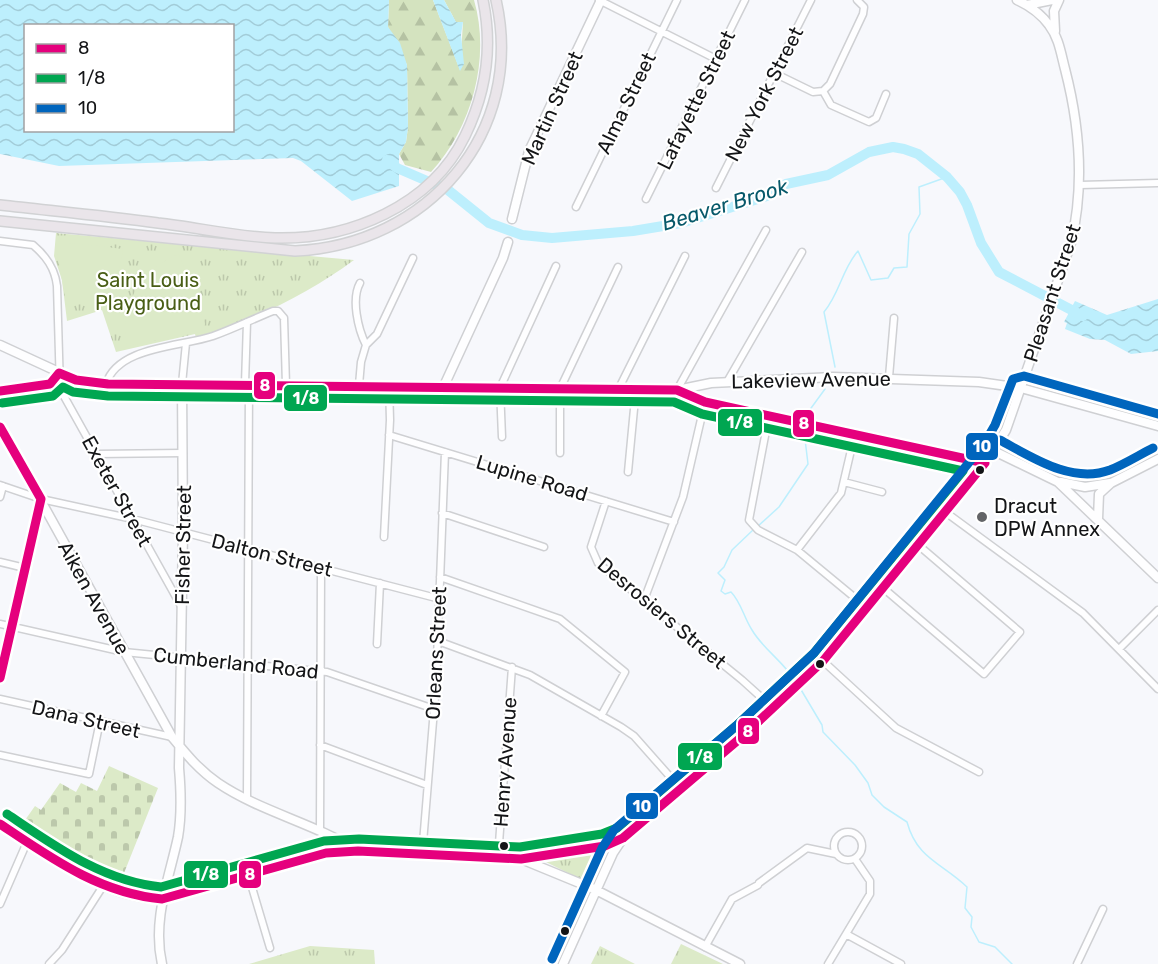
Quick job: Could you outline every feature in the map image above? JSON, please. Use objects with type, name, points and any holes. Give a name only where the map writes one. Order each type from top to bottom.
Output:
[{"type":"main road","points":[[0,205],[275,238],[353,228],[394,210],[423,189],[447,165],[469,127],[483,91],[488,40],[483,0]]},
{"type":"main road","points":[[0,221],[231,246],[306,251],[340,246],[370,237],[408,218],[436,196],[457,174],[477,142],[497,86],[501,45],[496,0]]},
{"type":"street","points":[[600,0],[716,59]]},
{"type":"street","name":"Martin Street","points":[[512,219],[530,151],[600,0]]},
{"type":"street","name":"Alma Street","points":[[576,207],[677,0]]},
{"type":"street","name":"Lafayette Street","points":[[646,199],[745,0]]},
{"type":"street","name":"New York Street","points":[[716,188],[811,0]]},
{"type":"street","points":[[774,73],[813,92],[823,91],[830,84],[863,14],[864,7],[857,0]]},
{"type":"street","name":"Pleasant Street","points":[[563,964],[596,890],[623,838],[773,708],[823,661],[985,463],[1006,430],[1071,243],[1080,185],[1078,134],[1073,98],[1056,37],[1044,19],[1017,0]]},
{"type":"street","points":[[1027,5],[1052,0]]},
{"type":"street","points":[[1056,37],[1053,17],[1059,0]]},
{"type":"street","points":[[823,91],[828,101],[835,107],[869,122],[876,118],[886,94]]},
{"type":"street","points":[[1080,185],[1158,183]]},
{"type":"street","points":[[766,230],[677,390],[705,402],[985,463]]},
{"type":"street","name":"Exeter Street","points":[[0,241],[33,245],[43,254],[56,276],[60,389],[182,608]]},
{"type":"street","points":[[442,388],[503,258],[508,242]]},
{"type":"street","points":[[726,382],[802,252]]},
{"type":"street","points":[[619,388],[685,256]]},
{"type":"street","points":[[359,385],[360,362],[366,345],[377,334],[412,258]]},
{"type":"street","points":[[501,437],[500,388],[556,266]]},
{"type":"street","points":[[560,453],[560,388],[618,267]]},
{"type":"street","points":[[360,283],[355,295],[361,335],[366,345]]},
{"type":"street","points":[[106,384],[112,371],[129,359],[151,350],[212,337],[273,311],[278,311],[284,318],[286,385]]},
{"type":"street","points":[[889,377],[894,318]]},
{"type":"street","points":[[247,322],[249,550],[247,798]]},
{"type":"street","name":"Fisher Street","points":[[181,748],[183,384],[186,343]]},
{"type":"street","name":"Lakeview Avenue","points":[[0,345],[76,380],[106,384],[677,390],[726,382],[889,377],[979,382],[1021,388],[1158,426]]},
{"type":"street","points":[[0,392],[50,384],[59,373]]},
{"type":"street","points":[[384,537],[389,386]]},
{"type":"street","points":[[628,472],[636,388]]},
{"type":"street","points":[[644,600],[685,489],[705,402]]},
{"type":"street","points":[[769,415],[749,520],[755,528],[797,550],[866,607]]},
{"type":"street","name":"Aiken Avenue","points":[[0,427],[124,652],[172,737],[181,748],[209,777],[247,798],[320,830],[358,851]]},
{"type":"street","points":[[797,550],[838,499],[855,433]]},
{"type":"street","name":"Lupine Road","points":[[389,435],[674,522]]},
{"type":"street","points":[[994,451],[1058,482],[1085,487],[1111,483]]},
{"type":"street","name":"Orleans Street","points":[[422,855],[438,641],[445,452]]},
{"type":"street","points":[[96,454],[183,453]]},
{"type":"street","points":[[1098,519],[1099,494],[1111,483],[1158,459]]},
{"type":"street","points":[[844,482],[882,492]]},
{"type":"street","points":[[1058,482],[1158,578]]},
{"type":"street","points":[[0,496],[1,485]]},
{"type":"street","name":"Dalton Street","points":[[1,485],[41,499],[133,519],[440,599]]},
{"type":"street","points":[[0,678],[41,499]]},
{"type":"street","name":"Desrosiers Street","points":[[606,501],[591,547],[592,552],[606,571],[742,680],[773,708]]},
{"type":"street","points":[[944,511],[1006,559],[1062,596],[1158,689]]},
{"type":"street","points":[[442,513],[544,547]]},
{"type":"street","points":[[882,587],[984,674],[1020,632],[917,544]]},
{"type":"street","points":[[0,562],[25,568]]},
{"type":"street","points":[[320,830],[321,568]]},
{"type":"street","points":[[440,577],[560,619],[626,672],[602,716]]},
{"type":"street","points":[[377,644],[381,583]]},
{"type":"street","points":[[1119,649],[1158,610]]},
{"type":"street","name":"Cumberland Road","points":[[0,624],[124,652],[320,671],[434,708]]},
{"type":"street","points":[[438,641],[530,675],[630,733],[680,788]]},
{"type":"street","points":[[823,661],[896,728],[979,772]]},
{"type":"street","name":"Henry Avenue","points":[[498,857],[512,668]]},
{"type":"street","name":"Dana Street","points":[[0,699],[172,737]]},
{"type":"street","points":[[0,755],[89,774],[100,721]]},
{"type":"street","points":[[320,745],[428,785]]},
{"type":"street","points":[[159,962],[162,899],[178,837],[182,800],[181,748]]},
{"type":"street","points":[[0,824],[103,886],[162,899],[326,853],[358,851],[521,859],[605,846],[623,838]]},
{"type":"street","points":[[705,947],[732,899],[758,884],[807,848],[836,854],[846,861],[855,859],[862,852],[862,842],[857,834],[850,832],[841,834],[836,839],[834,848],[836,854]]},
{"type":"street","points":[[0,904],[27,842]]},
{"type":"street","points":[[521,859],[596,890],[740,964]]},
{"type":"street","points":[[828,964],[870,894],[870,881],[855,859]]},
{"type":"street","points":[[248,874],[270,948]]},
{"type":"street","points":[[49,964],[62,950],[103,886]]},
{"type":"street","points":[[1077,964],[1103,909]]},
{"type":"street","points":[[846,934],[901,964]]},
{"type":"green space","points":[[389,0],[433,0],[460,70],[463,22],[456,22],[444,0],[474,0],[479,22],[480,45],[479,68],[474,91],[457,135],[431,172],[405,165],[399,154],[406,142],[408,127],[407,65],[388,27]]},
{"type":"green space","name":"Saint Louis Playground","points":[[56,233],[354,260],[318,284],[278,306],[237,324],[196,338],[195,334],[116,352],[102,310],[67,321],[62,280],[54,256]]},
{"type":"green space","points":[[67,244],[123,249],[117,273],[107,290],[91,300],[67,307],[57,254]]},
{"type":"green space","points":[[179,254],[205,324],[201,332],[127,346],[126,317],[136,290],[154,269]]},
{"type":"green space","points":[[109,766],[158,788],[120,883],[103,880],[18,830],[35,806],[41,810],[60,783],[76,792],[81,783],[97,791]]},
{"type":"green space","points":[[609,849],[592,885],[542,860],[543,858]]},
{"type":"green space","points":[[681,944],[723,964],[671,964]]},
{"type":"green space","points":[[310,946],[374,950],[375,964],[249,964]]},
{"type":"green space","points":[[600,946],[635,964],[591,964]]},
{"type":"water","points":[[0,0],[389,0],[388,27],[400,43],[407,65],[408,127],[406,142],[399,154],[399,186],[352,201],[301,161],[293,158],[59,166],[0,154]]},
{"type":"water","points":[[433,0],[444,0],[456,22],[463,22],[461,35],[464,64],[460,71]]},
{"type":"water","points":[[1158,299],[1158,351],[1131,354],[1105,340],[1090,339],[1065,329],[1067,323],[1064,322],[1075,301],[1107,315]]},
{"type":"waterway","name":"Beaver Brook","points":[[387,160],[397,168],[448,190],[489,223],[522,235],[552,238],[633,231],[681,223],[767,196],[786,184],[828,175],[869,152],[893,147],[904,149],[918,154],[947,177],[960,192],[981,243],[999,272],[1083,316]]},
{"type":"waterway","points":[[835,367],[824,312],[834,297],[848,265],[858,251],[871,280],[888,278],[894,268],[907,267],[909,234],[920,214],[919,187],[947,177]]},
{"type":"waterway","points":[[806,415],[825,389]]},
{"type":"waterway","points":[[757,527],[779,507],[808,464],[804,431]]},
{"type":"waterway","points":[[753,530],[732,550],[724,567],[718,573],[725,580],[721,591],[725,594],[731,592],[757,637],[796,682]]},
{"type":"waterway","points":[[800,688],[822,725],[823,732],[855,765],[868,783],[872,795],[884,807],[907,822],[911,834],[924,852],[967,887],[965,908],[972,917],[971,927],[979,942],[995,947],[1012,964]]},
{"type":"transit line","name":"8","points":[[0,391],[50,384],[59,373],[76,380],[108,384],[677,390],[705,402],[985,463],[823,661],[744,735],[623,838],[605,846],[521,859],[358,851],[326,853],[162,899],[117,890],[97,882],[57,861],[0,824]]},
{"type":"transit line","name":"10","points":[[552,959],[602,848],[614,830],[736,726],[814,653],[984,444],[995,425],[1013,379],[1024,376],[1158,414]]},
{"type":"transit line","name":"1/8","points":[[2,403],[53,396],[63,387],[73,392],[108,396],[674,402],[702,414],[963,471],[814,653],[736,726],[617,828],[602,834],[520,847],[359,839],[324,841],[161,887],[119,878],[99,870],[61,850],[7,814]]},
{"type":"transit line","name":"8","points":[[0,427],[41,499],[0,678]]},
{"type":"transit line","name":"10","points":[[1000,440],[1053,467],[1081,474],[1110,470],[1153,448]]},
{"type":"place","name":"Dracut DPW Annex","points":[[982,517]]}]
